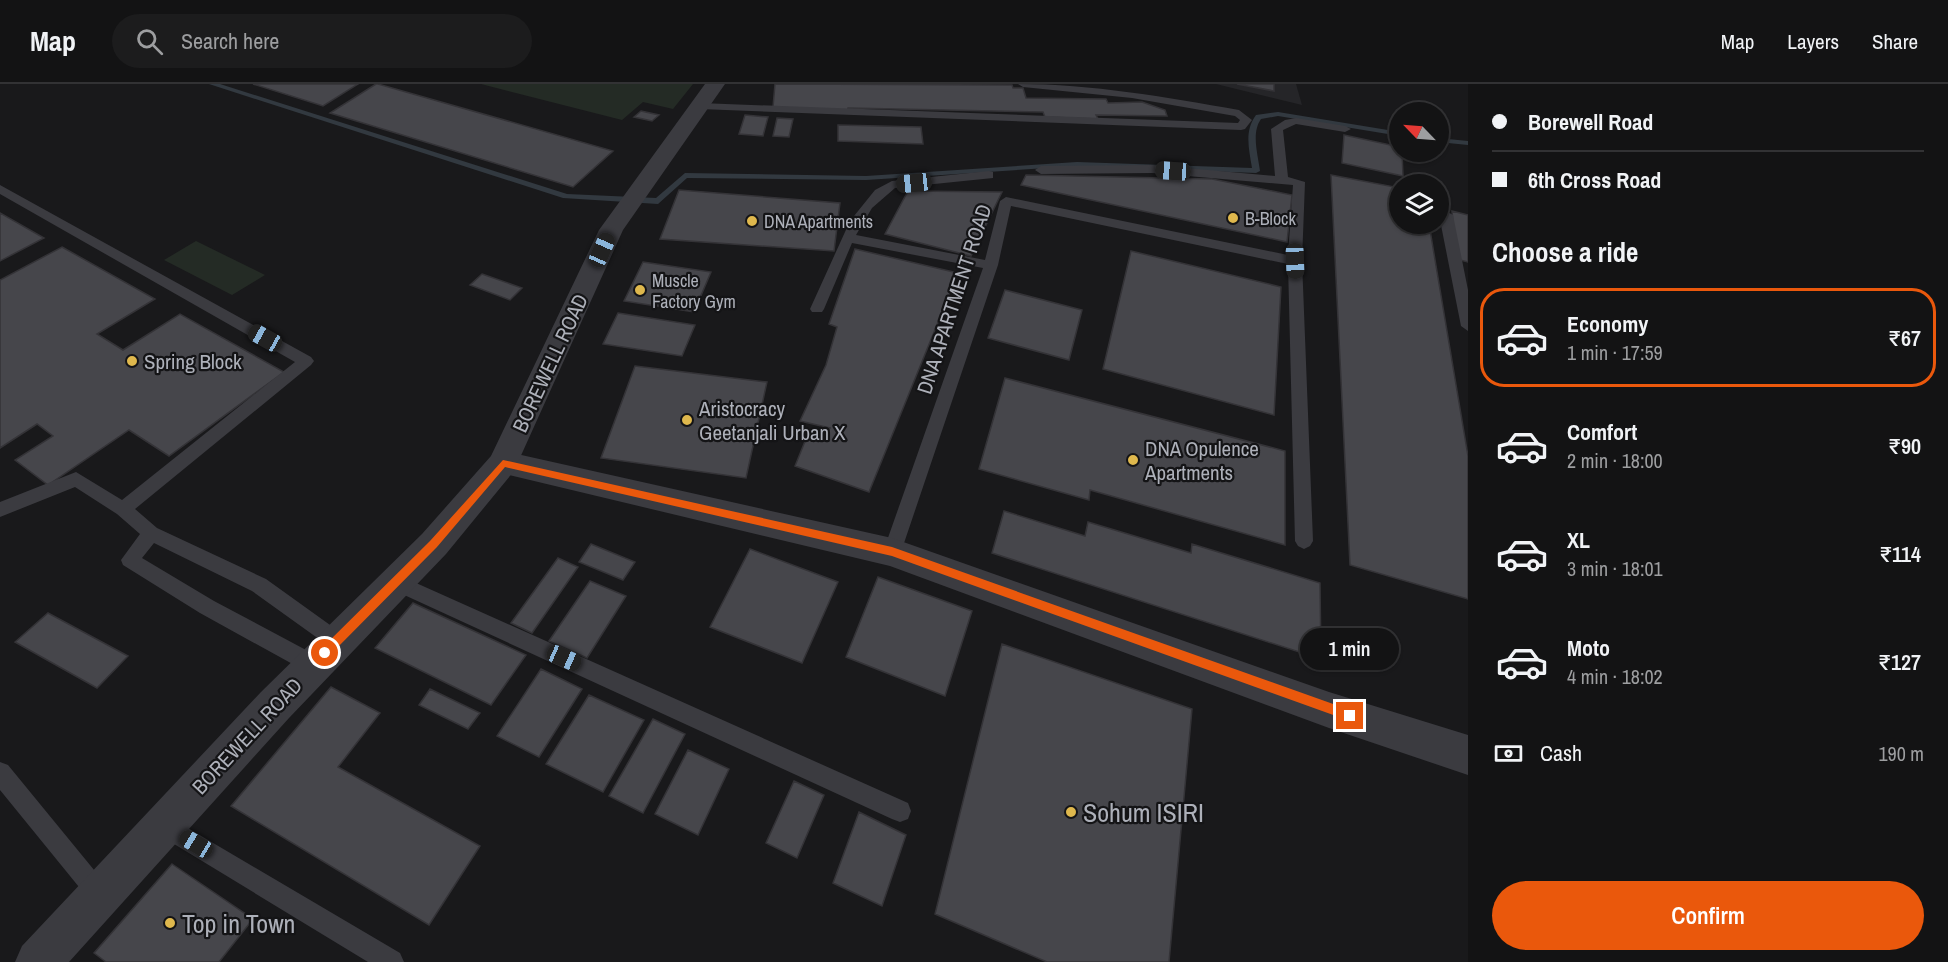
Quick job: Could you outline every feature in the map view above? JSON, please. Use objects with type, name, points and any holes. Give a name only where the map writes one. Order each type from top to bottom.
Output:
[{"type":"street","name":"BOREWELL ROAD","points":[[38,962],[325,653],[434,544],[503,463],[611,230],[716,84]]},
{"type":"street","points":[[503,463],[892,552],[1329,710],[1468,755]]},
{"type":"lane","points":[[700,106],[1240,127],[1246,120],[1239,113],[1132,95],[1023,84]]},
{"type":"lane","points":[[1281,181],[1277,129],[1289,122],[1345,129]]},
{"type":"lane","points":[[1041,170],[1152,169],[1299,182],[1295,261],[1304,541]]},
{"type":"lane","points":[[817,309],[849,238],[873,196],[881,189],[892,185],[989,175]]},
{"type":"lane","points":[[0,189],[306,361],[123,509]]},
{"type":"lane","name":"DNA APARTMENT ROAD","points":[[892,552],[991,265],[1006,201],[1295,261]]},
{"type":"lane","points":[[1449,225],[1462,268],[1468,326]]},
{"type":"lane","points":[[849,238],[991,265]]},
{"type":"lane","points":[[0,510],[76,479],[123,509],[151,533],[259,585],[325,653]]},
{"type":"lane","points":[[151,533],[130,560],[217,612],[325,653]]},
{"type":"lane","points":[[396,582],[900,811]]},
{"type":"lane","points":[[0,773],[100,895]]},
{"type":"lane","points":[[164,825],[391,962]]},
{"type":"shaded area","points":[[481,84],[693,84],[673,109],[643,102],[622,120]]},
{"type":"shaded area","points":[[1216,84],[1296,84],[1302,105]]},
{"type":"shaded area","points":[[196,241],[265,275],[232,295],[164,260]]},
{"type":"building","points":[[253,84],[358,84],[323,106]]},
{"type":"building","points":[[376,84],[613,151],[573,187],[330,113]]},
{"type":"building","points":[[775,84],[1012,85],[1013,88],[1023,88],[1026,98],[1106,99],[1108,103],[1142,102],[1165,110],[1167,116],[1096,115],[1098,119],[1045,117],[1043,112],[848,108],[847,111],[773,107]]},
{"type":"building","points":[[1237,84],[1274,84],[1274,91]]},
{"type":"building","points":[[641,111],[659,115],[652,121],[634,117]]},
{"type":"building","points":[[745,115],[768,117],[763,136],[739,134]]},
{"type":"building","points":[[777,118],[793,119],[789,137],[773,136]]},
{"type":"building","points":[[838,125],[921,127],[923,144],[838,141]]},
{"type":"building","points":[[1344,135],[1389,145],[1389,162],[1402,162],[1403,174],[1394,174],[1342,163]]},
{"type":"building","name":"B-Block","points":[[1026,175],[1212,179],[1292,195],[1287,242],[1021,185]]},
{"type":"building","points":[[1331,175],[1389,186],[1389,234],[1431,234],[1468,456],[1468,599],[1350,565]]},
{"type":"building","name":"DNA Apartments","points":[[679,190],[840,203],[834,251],[660,239]]},
{"type":"building","points":[[908,191],[1002,192],[971,256],[885,234]]},
{"type":"building","points":[[1452,211],[1468,215],[1468,262],[1456,259]]},
{"type":"building","points":[[0,213],[44,238],[0,261]]},
{"type":"building","name":"Spring Block","points":[[62,247],[155,299],[97,334],[123,350],[180,314],[284,372],[169,456],[129,430],[48,485],[15,460],[53,436],[37,424],[0,448],[0,280]]},
{"type":"building","points":[[855,249],[958,273],[869,492],[795,466],[808,434],[823,439],[830,428],[800,421],[826,365],[837,327],[829,324]]},
{"type":"building","points":[[1131,251],[1281,287],[1274,415],[1103,369]]},
{"type":"building","points":[[643,262],[711,272],[694,312],[624,301]]},
{"type":"building","points":[[482,274],[522,288],[510,300],[470,285]]},
{"type":"building","points":[[1005,290],[1082,310],[1069,360],[988,338]]},
{"type":"building","points":[[618,313],[695,325],[682,356],[603,344]]},
{"type":"building","name":"Aristocracy Geetanjali Urban X","points":[[635,366],[767,382],[746,478],[601,458]]},
{"type":"building","name":"DNA Opulence Apartments","points":[[1005,378],[1285,451],[1285,545],[1090,490],[1089,500],[979,469]]},
{"type":"building","points":[[1004,511],[1085,536],[1088,522],[1191,553],[1192,544],[1320,583],[1321,659],[992,553]]},
{"type":"building","points":[[591,544],[635,562],[623,580],[579,562]]},
{"type":"building","points":[[750,549],[838,582],[802,663],[710,627]]},
{"type":"building","points":[[558,558],[578,567],[532,633],[511,623]]},
{"type":"building","points":[[878,577],[972,611],[945,696],[846,657]]},
{"type":"building","points":[[590,581],[626,596],[587,658],[549,641]]},
{"type":"building","points":[[413,603],[526,655],[491,705],[375,648]]},
{"type":"building","points":[[48,613],[128,656],[97,688],[15,642]]},
{"type":"building","name":"Sohum ISIRI","points":[[1002,644],[1192,709],[1169,962],[1047,962],[935,914]]},
{"type":"building","points":[[541,669],[582,689],[539,757],[497,736]]},
{"type":"building","points":[[331,687],[380,713],[338,767],[480,846],[429,925],[231,806]]},
{"type":"building","points":[[430,689],[480,713],[468,729],[419,705]]},
{"type":"building","points":[[589,695],[644,720],[603,792],[546,764]]},
{"type":"building","points":[[653,719],[685,734],[643,813],[609,796]]},
{"type":"building","points":[[688,750],[729,769],[698,835],[655,814]]},
{"type":"building","points":[[794,781],[824,795],[797,858],[766,843]]},
{"type":"building","points":[[859,812],[906,835],[882,906],[833,883]]},
{"type":"building","points":[[172,864],[253,919],[219,962],[106,962],[94,953]]},
{"type":"waterway","points":[[213,84],[566,196],[658,201],[685,175],[866,178],[1077,164],[1256,171],[1252,139],[1253,125],[1259,117],[1278,114],[1389,132]]},
{"type":"waterway","points":[[1449,141],[1468,143]]},
{"type":"place","name":"B-Block","points":[[1233,218]]},
{"type":"place","name":"DNA Apartments","points":[[752,221]]},
{"type":"place","name":"Muscle Factory Gym","points":[[640,290]]},
{"type":"place","name":"Spring Block","points":[[132,361]]},
{"type":"place","name":"Aristocracy Geetanjali Urban X","points":[[687,420]]},
{"type":"place","name":"DNA Opulence Apartments","points":[[1133,460]]},
{"type":"place","name":"Sohum ISIRI","points":[[1071,812]]},
{"type":"place","name":"Top in Town","points":[[170,923]]},
{"type":"route","points":[[325,653],[434,544],[503,463],[892,552],[1350,716]]}]
